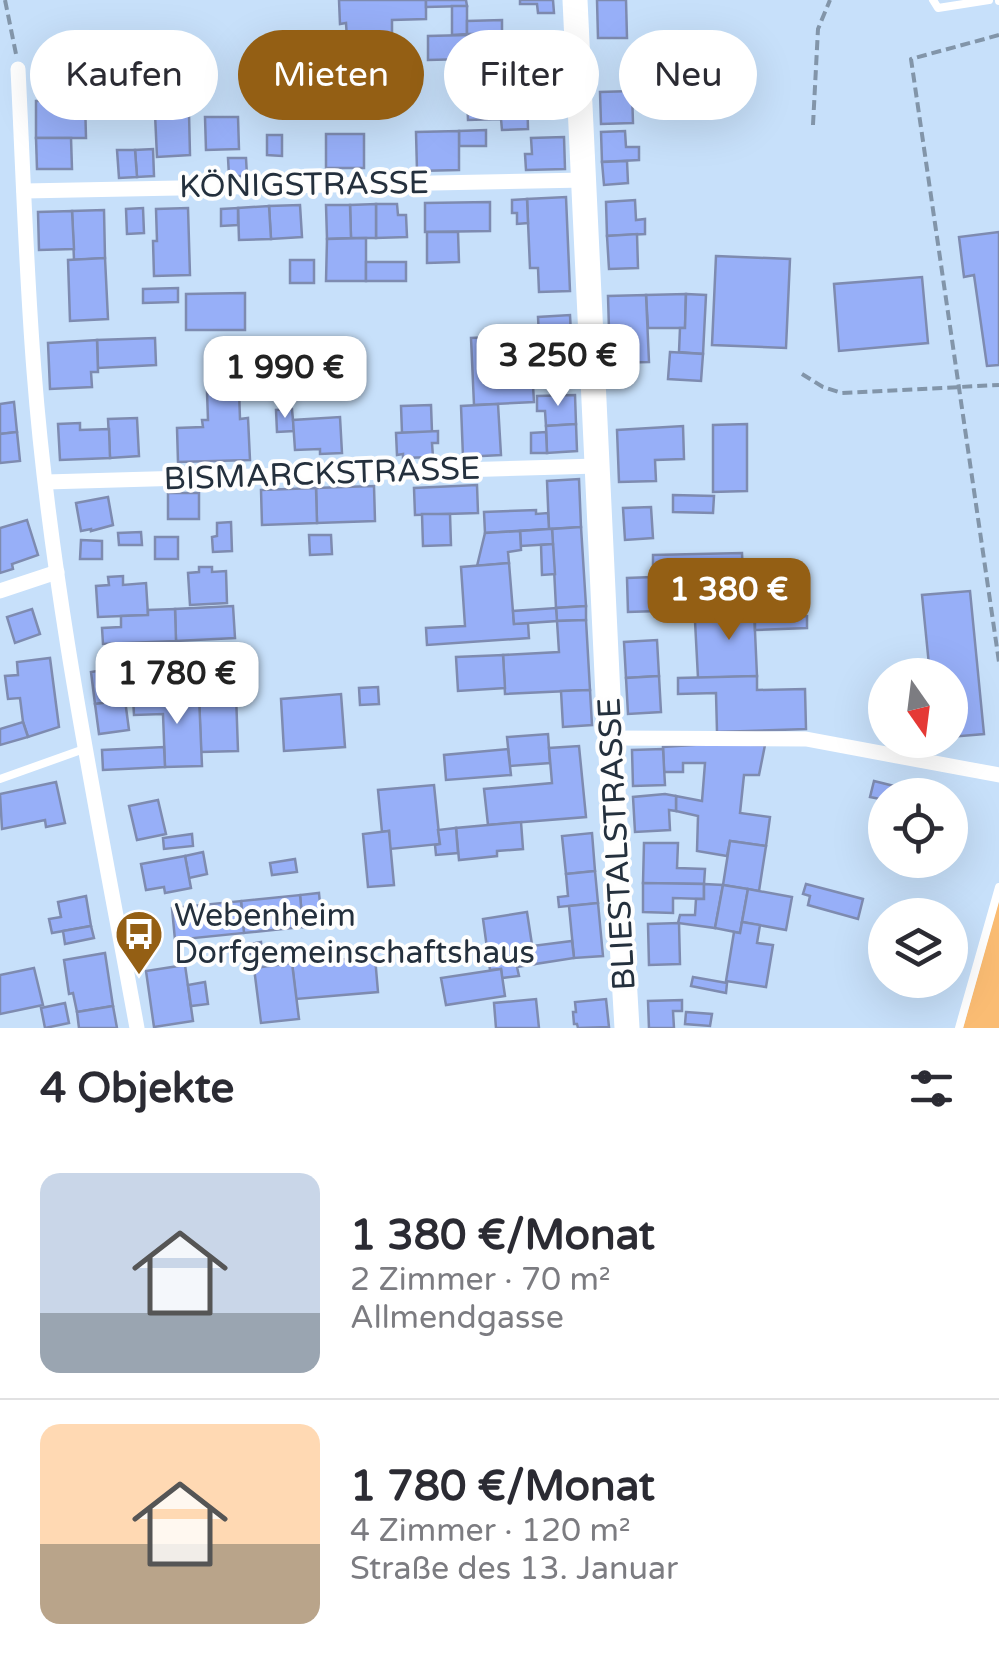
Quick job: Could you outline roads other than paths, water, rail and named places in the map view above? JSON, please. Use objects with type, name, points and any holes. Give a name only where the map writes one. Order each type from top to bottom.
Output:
[{"type":"main road","name":"BLIESTALSTRASSE","points":[[575,0],[627,1028]]},
{"type":"street","points":[[18,69],[34,372],[57,572],[84,749],[137,1028]]},
{"type":"street","name":"KÖNIGSTRASSE","points":[[24,190],[584,180]]},
{"type":"street","name":"BISMARCKSTRASSE","points":[[46,482],[597,466]]},
{"type":"street","points":[[0,591],[57,572]]},
{"type":"street","points":[[610,738],[806,739],[999,775]]},
{"type":"lane","points":[[934,0],[938,8],[989,0]]},
{"type":"lane","points":[[0,778],[84,749]]},
{"type":"lane","points":[[959,1028],[999,887]]},
{"type":"place","name":"Webenheim Dorfgemeinschaftshaus","points":[[139,976]]}]
